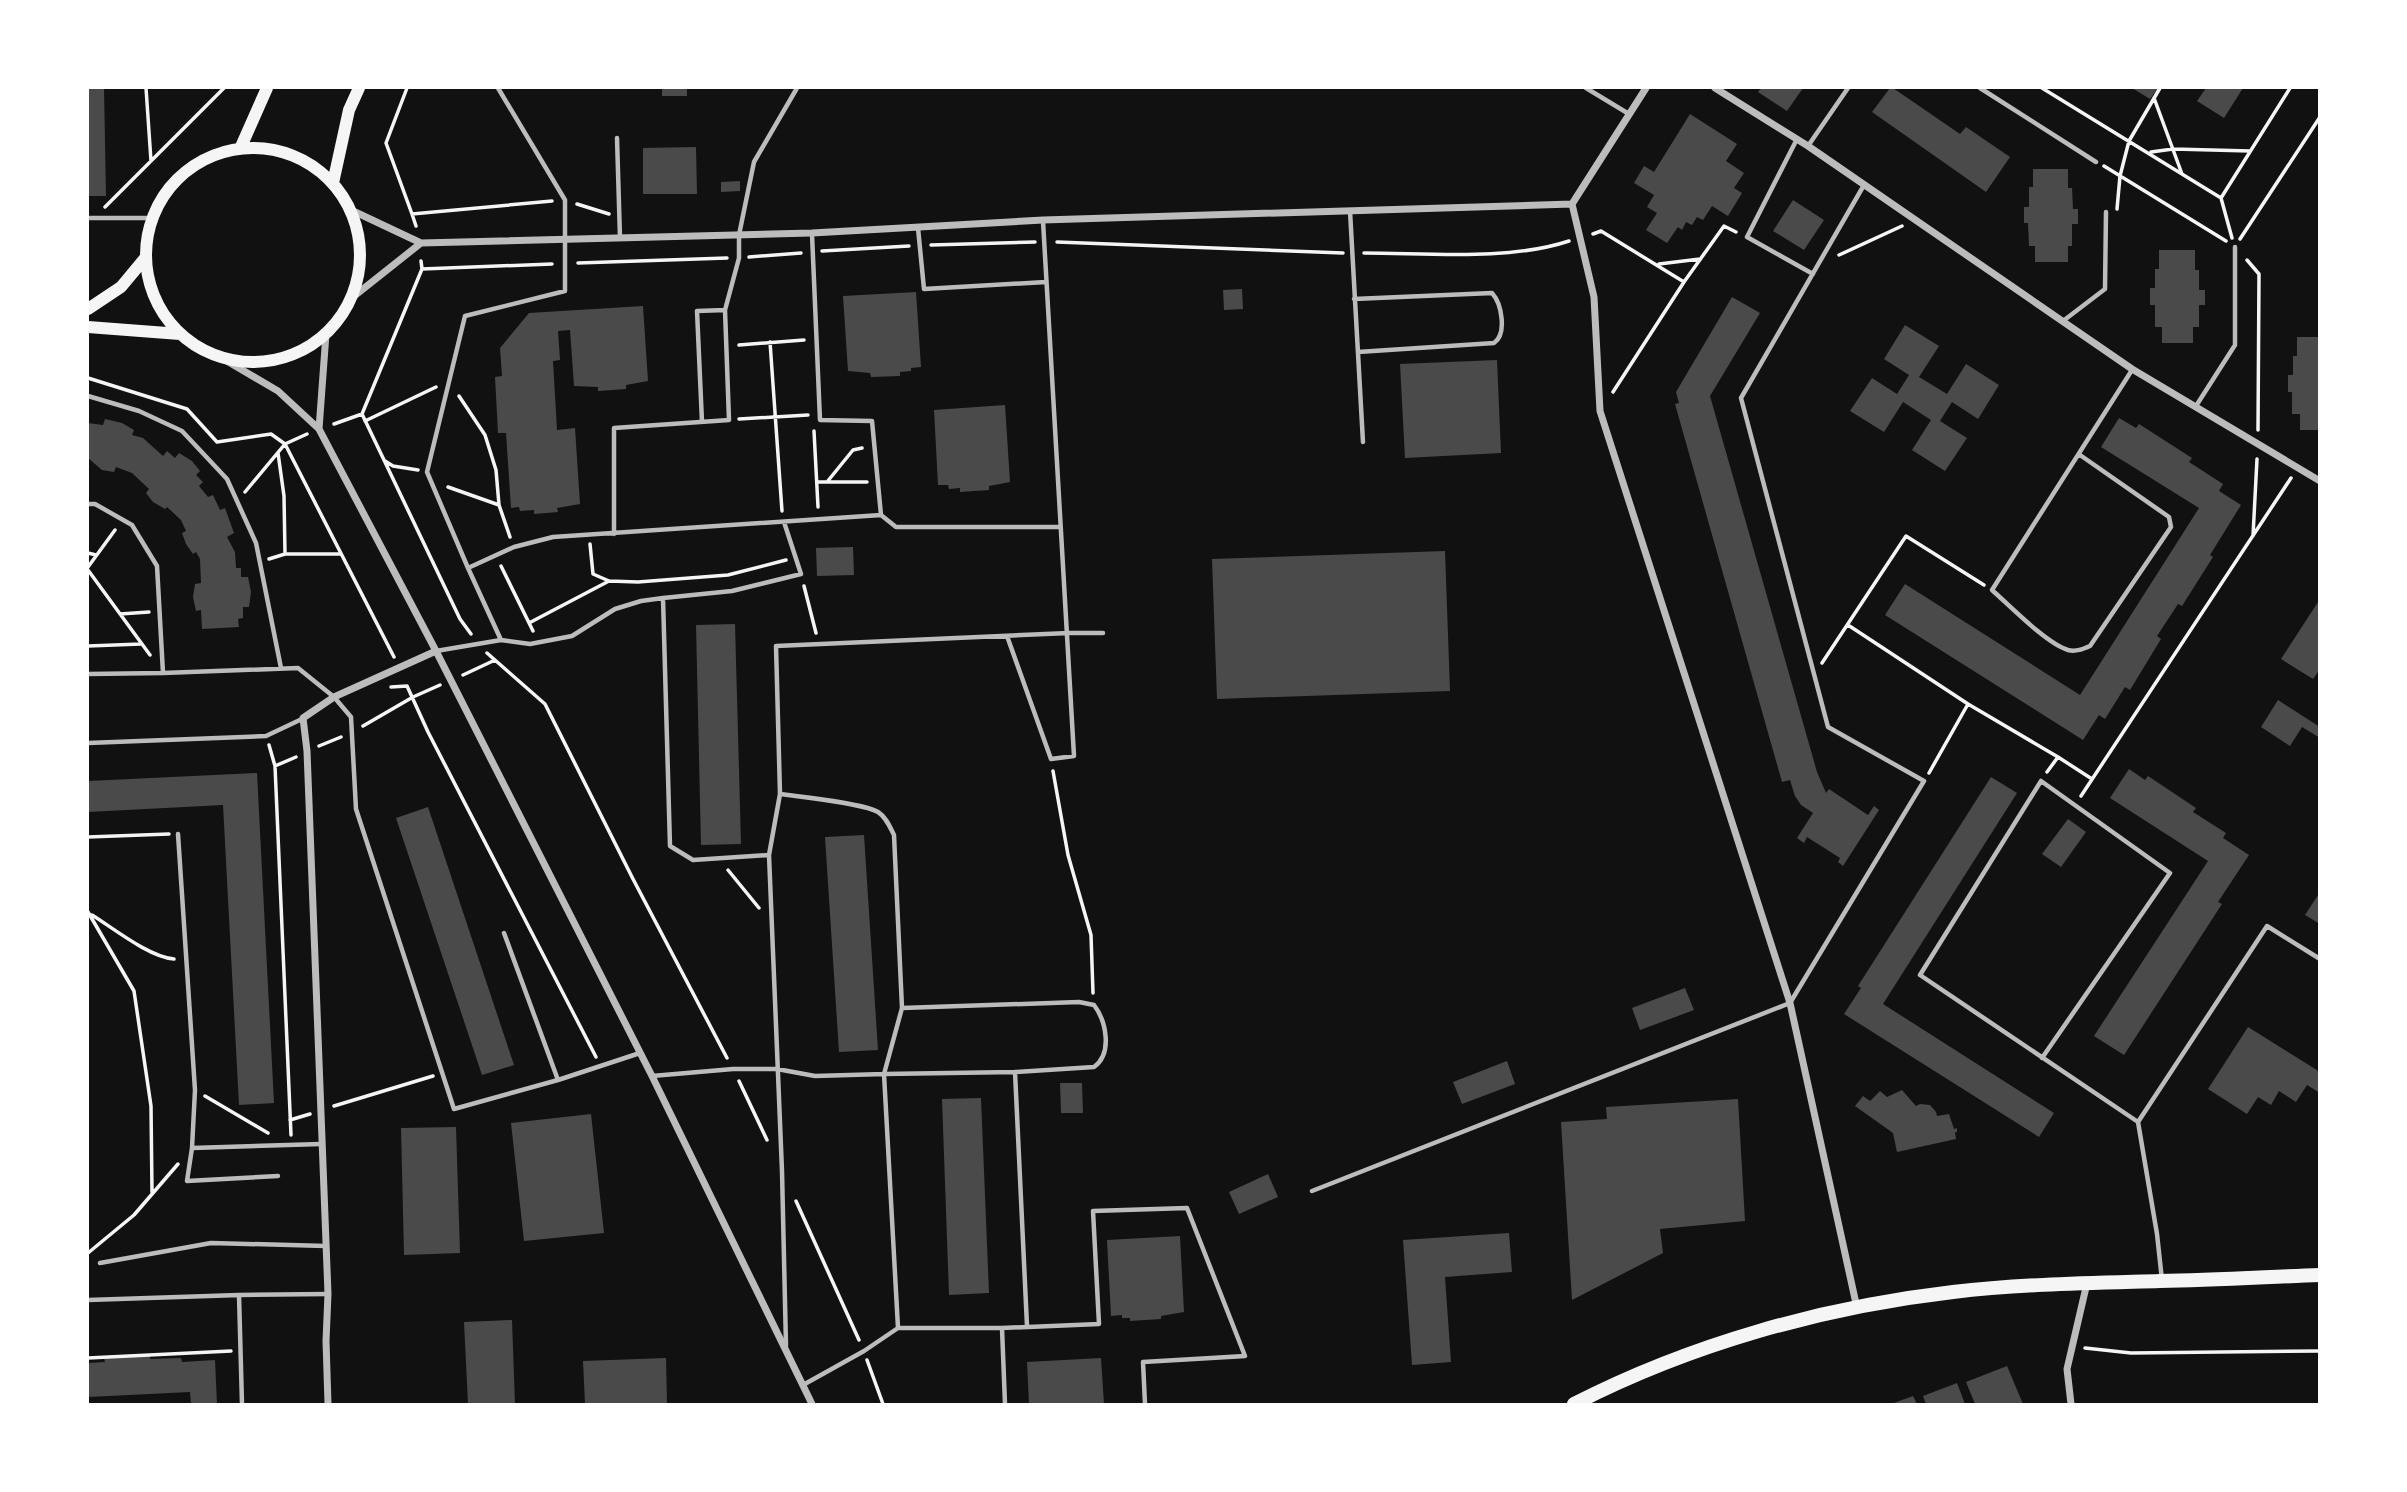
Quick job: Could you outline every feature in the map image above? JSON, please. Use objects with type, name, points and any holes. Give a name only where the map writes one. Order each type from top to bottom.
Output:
[{"type":"main road","points":[[240,149],[267,88]]},
{"type":"main road","points":[[333,183],[349,110],[359,88]]},
{"type":"main road","points":[[240,149],[271,149],[303,160],[333,183],[351,210],[361,254],[353,297],[326,334],[307,348],[285,358],[245,363],[220,358],[199,348],[180,334],[163,314],[152,291],[146,257],[152,218],[169,188],[183,174],[200,162],[219,154],[240,149]]},
{"type":"main road","points":[[88,309],[121,287],[146,257]]},
{"type":"main road","points":[[88,327],[180,334]]},
{"type":"main road","points":[[1574,1405],[1623,1379],[1745,1334],[1857,1308],[1954,1292],[2087,1283],[2319,1275]]},
{"type":"street","points":[[1646,88],[1572,204],[1594,297],[1600,411],[1790,1003],[1857,1308]]},
{"type":"street","points":[[1715,88],[1808,146],[2133,369],[2319,481]]},
{"type":"street","points":[[351,210],[421,243],[811,233],[1043,220],[1572,204]]},
{"type":"street","points":[[353,297],[421,243]]},
{"type":"street","points":[[319,429],[326,334]]},
{"type":"street","points":[[220,358],[278,391],[319,429],[451,680],[652,1076],[812,1405]]},
{"type":"street","points":[[328,1405],[328,1294],[307,751],[303,718],[334,697],[436,651]]},
{"type":"street","points":[[2071,1405],[2067,1369],[2087,1283]]},
{"type":"lane","points":[[498,88],[565,200],[565,291],[465,316],[427,472],[500,640]]},
{"type":"lane","points":[[614,534],[614,428],[730,420],[724,310],[739,258],[739,235],[754,162],[797,88]]},
{"type":"lane","points":[[1586,88],[1629,114]]},
{"type":"lane","points":[[1808,146],[1848,88]]},
{"type":"lane","points":[[1980,88],[2096,162]]},
{"type":"lane","points":[[617,138],[620,238]]},
{"type":"lane","points":[[1797,139],[1747,237],[1813,274]]},
{"type":"lane","points":[[1312,1191],[1790,1003],[1924,781],[1828,727],[1741,398],[1864,185]]},
{"type":"lane","points":[[1350,211],[1363,442]]},
{"type":"lane","points":[[2062,322],[2105,289],[2106,212]]},
{"type":"lane","points":[[88,218],[152,218]]},
{"type":"lane","points":[[1007,636],[1051,759],[1074,756],[1069,633],[1059,527],[1043,220]]},
{"type":"lane","points":[[918,228],[924,289],[1046,282]]},
{"type":"lane","points":[[811,233],[817,339],[817,415],[820,420],[872,421],[881,515]]},
{"type":"lane","points":[[2196,406],[2235,345],[2235,247]]},
{"type":"lane","points":[[1354,299],[1492,293],[1497,301],[1502,326],[1501,336],[1494,344],[1358,352]]},
{"type":"lane","points":[[702,422],[697,311],[724,310]]},
{"type":"lane","points":[[2080,455],[2169,517],[2171,527],[2091,646],[2077,651],[2068,650],[2054,642],[1992,590],[2133,369]]},
{"type":"lane","points":[[88,396],[139,411],[182,431],[227,479],[256,543],[281,668]]},
{"type":"lane","points":[[88,504],[95,505],[132,525],[157,566],[163,673]]},
{"type":"lane","points":[[468,568],[513,548],[553,537],[881,515],[896,527],[1059,527]]},
{"type":"lane","points":[[436,651],[500,640],[530,644],[572,636],[615,609],[641,601],[732,591],[801,574],[784,521]]},
{"type":"lane","points":[[663,598],[670,846],[693,860],[769,855]]},
{"type":"lane","points":[[786,1354],[782,1171],[769,855],[780,794],[776,646],[1103,633]]},
{"type":"lane","points":[[88,674],[298,668],[334,697],[351,717],[356,809],[454,1109],[640,1054]]},
{"type":"lane","points":[[88,743],[266,736],[303,718]]},
{"type":"lane","points":[[2042,1058],[2170,873],[2041,781],[1920,975],[2042,1058],[2138,1122]]},
{"type":"lane","points":[[780,794],[878,812],[889,824],[894,835],[902,1008],[884,1074],[898,1328]]},
{"type":"lane","points":[[178,834],[195,1090],[187,1181],[278,1176]]},
{"type":"lane","points":[[2162,1281],[2138,1122],[2267,926],[2319,959]]},
{"type":"lane","points":[[504,933],[558,1080]]},
{"type":"lane","points":[[652,1076],[733,1069],[777,1069],[815,1076],[1015,1072],[1094,1067],[1099,1063],[1106,1045],[1099,1013],[1094,1005],[1079,1002],[902,1008]]},
{"type":"lane","points":[[1015,1072],[1027,1326]]},
{"type":"lane","points":[[192,1148],[322,1143]]},
{"type":"lane","points":[[802,1386],[864,1351],[898,1328],[1099,1324],[1094,1212],[1187,1208],[1245,1356],[1143,1362],[1145,1405]]},
{"type":"lane","points":[[100,1263],[211,1243],[326,1246]]},
{"type":"lane","points":[[88,1300],[328,1294]]},
{"type":"lane","points":[[239,1296],[242,1405]]},
{"type":"lane","points":[[1002,1328],[1005,1405]]},
{"type":"path","points":[[146,88],[151,161]]},
{"type":"path","points":[[95,217],[224,88]]},
{"type":"path","points":[[407,88],[386,143],[421,243],[422,270],[362,414],[460,619],[477,644],[545,704],[733,1069],[864,1351],[883,1405]]},
{"type":"path","points":[[2042,88],[2221,198],[2235,247]]},
{"type":"path","points":[[2106,212],[2116,212],[2120,176],[2129,141],[2160,88]]},
{"type":"path","points":[[2221,198],[2290,88]]},
{"type":"path","points":[[2154,98],[2182,174]]},
{"type":"path","points":[[2235,247],[2319,117]]},
{"type":"path","points":[[2148,153],[2173,149],[2250,151]]},
{"type":"path","points":[[2096,162],[2235,247],[2259,274],[2258,443],[2253,536]]},
{"type":"path","points":[[412,214],[565,200],[618,217]]},
{"type":"path","points":[[1818,265],[1915,220]]},
{"type":"path","points":[[1600,411],[1724,226],[1747,237]]},
{"type":"path","points":[[422,270],[739,258],[921,245],[1043,242],[1352,253],[1518,253],[1552,247],[1601,231],[1684,282]]},
{"type":"path","points":[[1657,265],[1701,258]]},
{"type":"path","points":[[726,346],[817,339]]},
{"type":"path","points":[[770,342],[784,521]]},
{"type":"path","points":[[88,378],[187,409],[217,442],[271,434],[285,443],[399,667],[428,732],[601,1066]]},
{"type":"path","points":[[365,421],[449,381],[485,435],[496,470],[499,505],[513,548]]},
{"type":"path","points":[[238,501],[285,443],[362,414]]},
{"type":"path","points":[[730,420],[817,415],[819,519]]},
{"type":"path","points":[[827,482],[853,450],[874,444]]},
{"type":"path","points":[[278,453],[284,496],[285,554]]},
{"type":"path","points":[[384,460],[393,466],[427,472],[450,489],[499,505]]},
{"type":"path","points":[[2076,804],[2298,468]]},
{"type":"path","points":[[817,482],[878,482]]},
{"type":"path","points":[[122,520],[88,568],[163,673]]},
{"type":"path","points":[[589,535],[593,574],[610,581],[638,582],[728,575],[777,564],[796,556]]},
{"type":"path","points":[[1815,673],[1906,536],[1992,590]]},
{"type":"path","points":[[88,553],[96,555]]},
{"type":"path","points":[[261,562],[285,554],[341,554]]},
{"type":"path","points":[[496,555],[538,642]]},
{"type":"path","points":[[801,574],[813,613],[818,644]]},
{"type":"path","points":[[529,623],[610,581]]},
{"type":"path","points":[[120,614],[160,611]]},
{"type":"path","points":[[1848,625],[1968,704],[2092,779]]},
{"type":"path","points":[[88,646],[142,644]]},
{"type":"path","points":[[359,717],[360,728],[413,697],[495,660]]},
{"type":"path","points":[[380,688],[408,686]]},
{"type":"path","points":[[1924,781],[1968,704]]},
{"type":"path","points":[[275,766],[351,732]]},
{"type":"path","points":[[266,736],[275,766],[291,1146]]},
{"type":"path","points":[[2041,781],[2058,757]]},
{"type":"path","points":[[1051,759],[1068,855],[1091,935],[1094,1005]]},
{"type":"path","points":[[88,837],[178,834]]},
{"type":"path","points":[[718,858],[760,909],[772,909]]},
{"type":"path","points":[[89,913],[146,949],[170,959],[188,958]]},
{"type":"path","points":[[89,913],[134,991],[151,1106],[152,1192]]},
{"type":"path","points":[[290,1120],[442,1074]]},
{"type":"path","points":[[195,1090],[291,1146]]},
{"type":"path","points":[[88,1253],[134,1215],[192,1148]]},
{"type":"path","points":[[2073,1346],[2131,1353],[2319,1351]]},
{"type":"path","points":[[88,1358],[240,1351]]},
{"type":"building","points":[[88,88],[104,88],[106,196],[88,196]]},
{"type":"building","points":[[662,88],[687,88],[687,96],[662,96]]},
{"type":"building","points":[[1761,88],[1803,88],[1787,111],[1758,92]]},
{"type":"building","points":[[1890,88],[1960,134],[1966,127],[2010,157],[1986,192],[1872,112]]},
{"type":"building","points":[[2132,88],[2158,88],[2150,99]]},
{"type":"building","points":[[2206,88],[2243,88],[2224,118],[2197,101]]},
{"type":"building","points":[[1690,114],[1737,144],[1726,161],[1744,173],[1734,188],[1742,193],[1728,216],[1712,206],[1703,220],[1697,217],[1692,225],[1686,222],[1682,230],[1678,227],[1667,243],[1646,230],[1657,213],[1647,207],[1654,195],[1634,183],[1644,166],[1654,172]]},
{"type":"building","points":[[696,147],[697,194],[643,194],[643,148]]},
{"type":"building","points":[[2033,169],[2068,169],[2068,188],[2072,188],[2073,209],[2078,209],[2078,224],[2072,224],[2072,246],[2068,246],[2068,262],[2035,262],[2035,246],[2029,246],[2028,223],[2024,223],[2024,207],[2029,207],[2029,187],[2033,187]]},
{"type":"building","points":[[740,181],[740,191],[721,192],[721,182]]},
{"type":"building","points":[[1793,200],[1824,220],[1804,250],[1773,231]]},
{"type":"building","points":[[2159,250],[2195,250],[2195,270],[2199,270],[2199,290],[2205,290],[2205,305],[2199,305],[2199,327],[2193,327],[2193,343],[2162,343],[2162,327],[2155,327],[2155,305],[2150,305],[2150,288],[2155,288]]},
{"type":"building","points":[[1242,289],[1243,309],[1224,310],[1223,290]]},
{"type":"building","points":[[916,292],[921,367],[900,372],[900,376],[871,377],[870,373],[848,371],[843,296]]},
{"type":"building","points":[[1732,297],[1760,313],[1710,396],[1817,772],[1826,793],[1829,789],[1868,815],[1874,806],[1879,810],[1843,866],[1838,862],[1840,858],[1807,837],[1804,843],[1797,838],[1813,813],[1801,805],[1790,780],[1782,782],[1675,404],[1679,403],[1676,392]]},
{"type":"building","points":[[643,306],[648,381],[626,385],[626,389],[598,391],[598,387],[574,386],[570,330],[558,331],[560,360],[553,361],[557,430],[575,428],[580,504],[557,508],[558,512],[534,514],[534,510],[520,511],[519,507],[511,508],[506,433],[498,433],[495,377],[502,376],[500,348],[529,313]]},
{"type":"building","points":[[1905,325],[1939,346],[1919,377],[1947,394],[1966,364],[1999,385],[1978,419],[1952,402],[1940,421],[1967,438],[1945,471],[1912,450],[1931,420],[1903,402],[1884,432],[1850,411],[1872,378],[1897,394],[1909,375],[1884,359]]},
{"type":"building","points":[[2297,337],[2320,337],[2320,430],[2300,430],[2300,414],[2292,414],[2292,392],[2288,392],[2288,375],[2293,375]]},
{"type":"building","points":[[1497,360],[1501,453],[1405,458],[1400,364]]},
{"type":"building","points":[[1005,405],[1010,482],[989,486],[989,490],[960,492],[960,488],[949,489],[948,485],[938,485],[934,410]]},
{"type":"building","points":[[2119,418],[2136,428],[2139,424],[2192,458],[2189,462],[2223,484],[2219,491],[2241,505],[2182,606],[2178,604],[2157,636],[2161,639],[2130,690],[2125,687],[2105,719],[2099,715],[2083,740],[1885,615],[1905,584],[2080,695],[2199,508],[2101,447]]},
{"type":"building","points":[[105,419],[122,423],[134,430],[132,435],[143,438],[163,456],[167,451],[175,458],[179,453],[192,461],[200,471],[196,475],[203,482],[199,486],[208,497],[213,495],[220,510],[225,508],[234,533],[227,537],[235,552],[236,568],[241,568],[241,577],[248,577],[251,592],[249,607],[243,607],[243,618],[238,619],[239,627],[202,629],[201,610],[196,611],[193,597],[195,584],[201,583],[200,559],[186,544],[182,533],[186,531],[181,520],[167,507],[165,509],[153,502],[146,493],[149,489],[132,473],[116,467],[114,472],[102,470],[88,458],[88,423],[103,425]]},
{"type":"building","points":[[853,547],[854,575],[817,576],[816,548]]},
{"type":"building","points":[[1445,551],[1450,691],[1217,699],[1212,559]]},
{"type":"building","points":[[2320,599],[2320,669],[2313,679],[2281,659]]},
{"type":"building","points":[[735,624],[741,844],[701,845],[696,625]]},
{"type":"building","points":[[2278,700],[2320,727],[2320,738],[2302,727],[2290,746],[2261,727]]},
{"type":"building","points":[[2129,769],[2145,780],[2148,776],[2196,808],[2193,812],[2226,833],[2223,838],[2249,855],[2218,902],[2222,904],[2124,1055],[2094,1036],[2208,861],[2110,798]]},
{"type":"building","points":[[257,773],[274,1103],[239,1105],[223,805],[88,812],[88,781]]},
{"type":"building","points":[[1991,777],[2017,793],[1883,1004],[2054,1113],[2039,1137],[1844,1014],[1861,988],[1858,986]]},
{"type":"building","points":[[428,807],[514,1065],[482,1075],[396,818]]},
{"type":"building","points":[[2068,819],[2086,832],[2061,867],[2042,854]]},
{"type":"building","points":[[864,835],[878,1050],[839,1052],[825,837]]},
{"type":"building","points":[[2320,892],[2320,924],[2305,915]]},
{"type":"building","points":[[1685,988],[1694,1010],[1640,1030],[1632,1008]]},
{"type":"building","points":[[2248,1027],[2320,1072],[2320,1093],[2307,1085],[2296,1102],[2279,1091],[2271,1105],[2258,1097],[2247,1114],[2208,1089]]},
{"type":"building","points":[[1507,1061],[1515,1084],[1462,1104],[1453,1082]]},
{"type":"building","points":[[1060,1083],[1082,1083],[1083,1113],[1061,1113]]},
{"type":"building","points":[[1902,1090],[1916,1106],[1930,1105],[1937,1116],[1949,1114],[1954,1129],[1957,1128],[1956,1139],[1897,1152],[1893,1133],[1855,1106],[1863,1096],[1870,1101],[1880,1091],[1887,1097]]},
{"type":"building","points":[[981,1098],[989,1293],[949,1295],[942,1099]]},
{"type":"building","points":[[1738,1099],[1745,1221],[1660,1229],[1663,1253],[1572,1300],[1561,1122],[1607,1119],[1606,1107]]},
{"type":"building","points":[[591,1114],[604,1233],[524,1241],[511,1123]]},
{"type":"building","points":[[456,1127],[460,1253],[404,1255],[401,1128]]},
{"type":"building","points":[[1268,1174],[1278,1197],[1239,1214],[1229,1192]]},
{"type":"building","points":[[1509,1233],[1512,1272],[1445,1277],[1451,1362],[1412,1365],[1403,1240]]},
{"type":"building","points":[[1180,1236],[1184,1312],[1161,1316],[1161,1319],[1130,1321],[1130,1318],[1122,1318],[1122,1315],[1111,1316],[1107,1240]]},
{"type":"building","points":[[512,1320],[515,1404],[468,1404],[464,1322]]},
{"type":"building","points":[[150,1356],[150,1359],[181,1358],[182,1362],[215,1360],[217,1404],[191,1404],[190,1392],[88,1397],[88,1363],[105,1362],[104,1358]]},
{"type":"building","points":[[666,1358],[667,1404],[585,1404],[583,1361]]},
{"type":"building","points":[[1101,1358],[1104,1404],[1029,1404],[1027,1362]]},
{"type":"building","points":[[2007,1366],[2023,1404],[1975,1404],[1966,1382]]},
{"type":"building","points":[[1957,1383],[1965,1404],[1926,1404],[1923,1396]]},
{"type":"building","points":[[1913,1396],[1917,1404],[1891,1404]]}]
